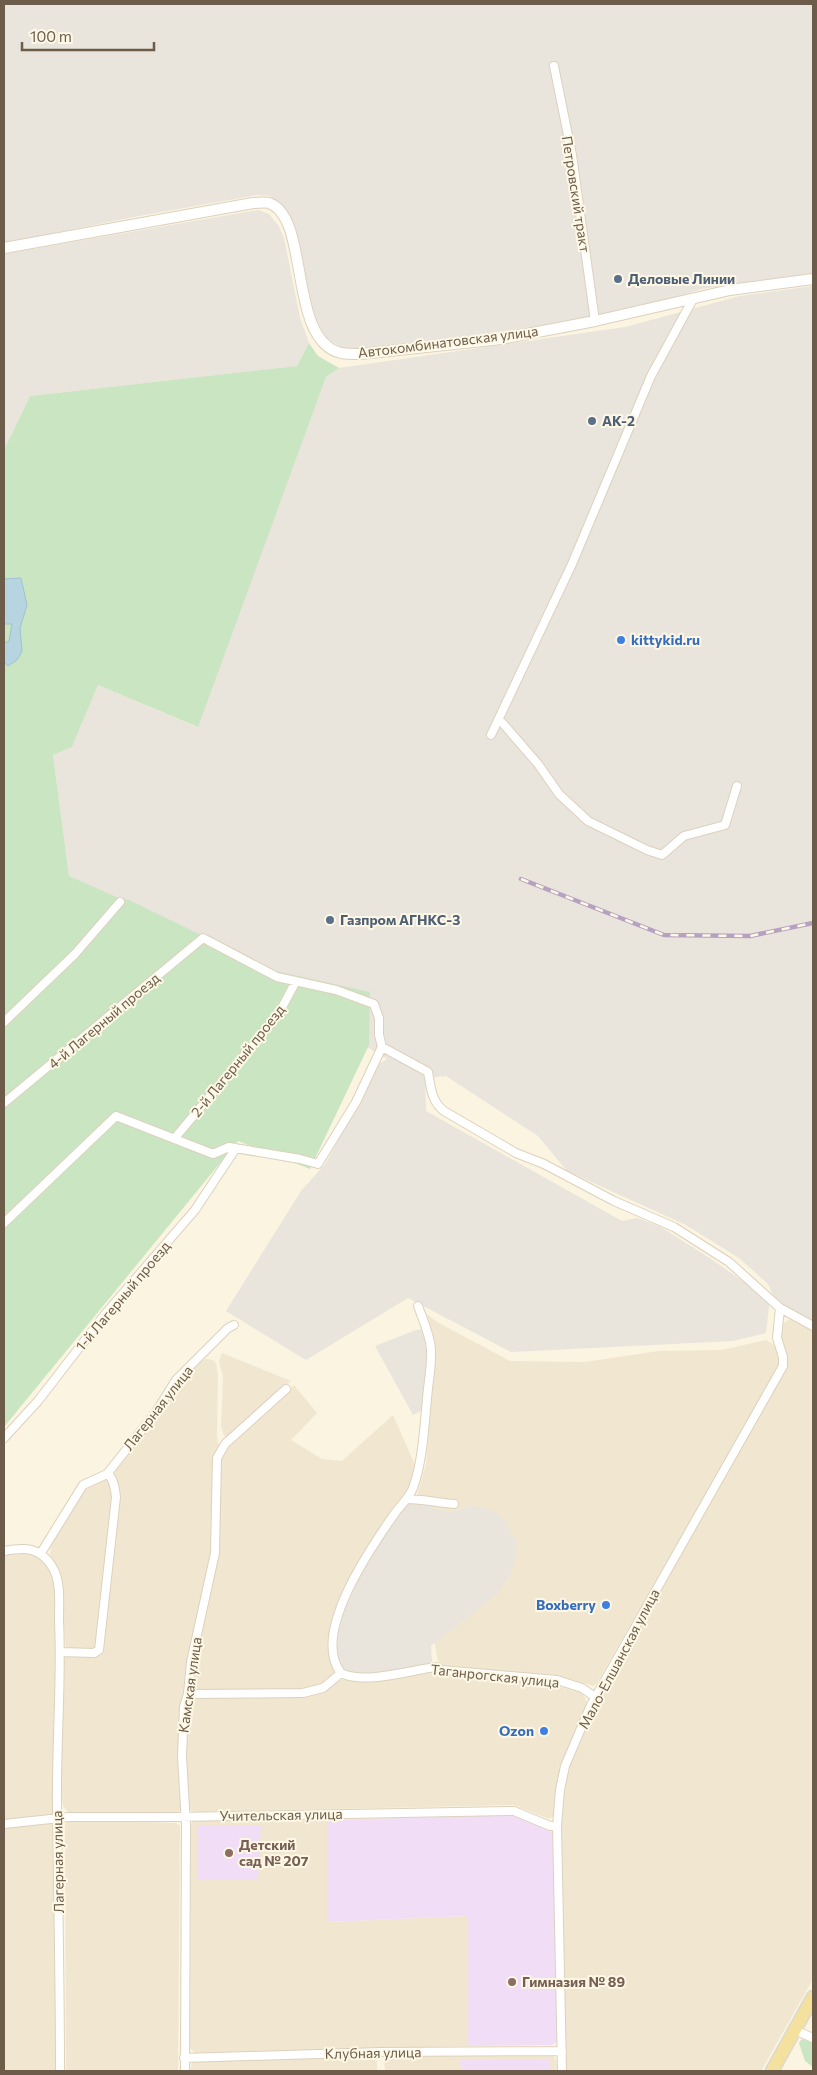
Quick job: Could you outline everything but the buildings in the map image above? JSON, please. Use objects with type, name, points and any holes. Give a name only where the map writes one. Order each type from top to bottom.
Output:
[{"type":"main road","points":[[772,2071],[813,1997]]},
{"type":"street","name":"Петровский тракт","points":[[554,66],[572,155],[595,321]]},
{"type":"street","name":"Автокомбинатовская улица","points":[[4,248],[253,203],[269,203],[280,213],[290,230],[308,314],[314,330],[328,346],[341,353],[361,354],[500,339],[595,321],[730,290],[813,279]]},
{"type":"street","points":[[491,735],[572,564],[651,376],[693,299]]},
{"type":"street","points":[[498,719],[538,764],[559,794],[588,821],[647,850],[662,855],[684,836],[725,825],[737,786]]},
{"type":"street","points":[[4,1022],[75,954],[120,902]]},
{"type":"street","name":"4-й Лагерный проезд","points":[[4,1102],[203,938],[277,977],[296,981]]},
{"type":"street","points":[[4,1223],[116,1116],[213,1154],[229,1147],[300,1159],[318,1164],[356,1102],[382,1047],[379,1036],[379,1018],[374,1004],[336,990],[296,981]]},
{"type":"street","name":"2-й Лагерный проезд","points":[[174,1139],[275,1019],[284,1007],[288,993],[296,981]]},
{"type":"street","points":[[382,1047],[428,1072],[433,1098],[444,1111],[516,1153],[544,1164],[614,1201],[674,1227],[729,1262],[780,1308],[813,1326]]},
{"type":"street","name":"1-й Лагерный проезд","points":[[4,1438],[38,1401],[106,1314],[194,1210],[236,1148]]},
{"type":"street","points":[[188,1694],[303,1693],[324,1688],[342,1674],[338,1669],[333,1651],[334,1633],[340,1606],[360,1567],[396,1512],[407,1499],[412,1490],[420,1464],[431,1349],[418,1306]]},
{"type":"street","name":"Мало-Елшанская улица","points":[[562,2071],[557,1826],[560,1790],[565,1766],[595,1697],[783,1366],[783,1357],[777,1338],[780,1308]]},
{"type":"street","name":"Лагерная улица","points":[[60,2071],[58,1818],[60,1652],[58,1582],[53,1568],[41,1553],[83,1485],[107,1474],[156,1412],[176,1380],[218,1338],[234,1325]]},
{"type":"street","name":"Камская улица","points":[[185,2071],[185,1817],[182,1756],[184,1707],[188,1694],[191,1662],[215,1553],[217,1458],[225,1444],[286,1389]]},
{"type":"street","points":[[60,1652],[94,1653],[98,1650],[116,1497],[112,1480],[107,1474]]},
{"type":"street","points":[[407,1499],[425,1499],[440,1504],[454,1504]]},
{"type":"street","points":[[4,1551],[15,1549],[34,1550],[41,1553]]},
{"type":"street","name":"Таганрогская улица","points":[[342,1674],[346,1676],[367,1677],[436,1667],[442,1670],[557,1680],[582,1688],[595,1697]]},
{"type":"street","name":"Учительская улица","points":[[4,1824],[58,1818],[514,1811],[550,1826],[557,1826]]},
{"type":"street","points":[[795,2030],[813,2038]]},
{"type":"street","name":"Клубная улица","points":[[184,2058],[382,2052],[562,2051]]},
{"type":"shaded area","points":[[4,4],[813,4],[813,274],[701,289],[621,316],[461,338],[373,348],[344,349],[327,339],[316,320],[293,228],[288,215],[270,196],[258,195],[139,216],[4,243]]},
{"type":"shaded area","points":[[258,210],[269,214],[278,225],[284,238],[300,318],[309,343],[297,366],[30,396],[4,450],[4,254]]},
{"type":"shaded area","points":[[813,286],[813,1323],[785,1306],[773,1295],[768,1284],[739,1258],[686,1225],[567,1171],[538,1136],[446,1076],[425,1078],[426,1111],[622,1221],[637,1218],[661,1227],[711,1259],[767,1298],[769,1306],[766,1333],[733,1341],[511,1352],[408,1298],[306,1360],[226,1311],[301,1191],[326,1163],[379,1064],[387,1059],[364,1045],[271,971],[69,876],[53,755],[72,747],[98,685],[197,727],[326,377],[339,368],[625,327],[740,296]]},
{"type":"shaded area","points":[[423,1311],[437,1322],[510,1361],[585,1362],[659,1351],[722,1350],[766,1340],[775,1346],[779,1360],[778,1368],[597,1683],[593,1686],[558,1675],[453,1668],[440,1665],[435,1643],[497,1593],[471,1506],[449,1512],[418,1503],[417,1495],[426,1464],[434,1363],[431,1328]]},
{"type":"shaded area","points":[[790,1319],[795,1319],[813,1329],[813,1979],[761,2071],[566,2071],[560,1824],[568,1768],[605,1689],[784,1373],[788,1362],[780,1334],[780,1326]]},
{"type":"shaded area","points":[[425,1329],[429,1349],[421,1411],[413,1415],[375,1346],[416,1330]]},
{"type":"shaded area","points":[[222,1353],[291,1381],[240,1429],[228,1437],[224,1436],[221,1426],[223,1376],[219,1362]]},
{"type":"shaded area","points":[[206,1359],[213,1360],[216,1363],[218,1376],[217,1436],[219,1448],[212,1553],[181,1708],[182,1809],[176,1813],[69,1813],[63,1806],[60,1781],[63,1657],[67,1655],[92,1657],[100,1653],[111,1585],[119,1496],[114,1471],[115,1465],[178,1381],[200,1361]]},
{"type":"shaded area","points":[[294,1385],[317,1413],[291,1440],[322,1459],[342,1461],[393,1415],[415,1465],[409,1487],[392,1510],[357,1567],[338,1603],[331,1632],[330,1650],[334,1675],[322,1686],[304,1691],[197,1692],[193,1686],[195,1662],[219,1554],[220,1459],[222,1454],[262,1413]]},
{"type":"shaded area","points":[[105,1478],[111,1485],[113,1497],[106,1585],[95,1647],[90,1650],[66,1648],[61,1581],[50,1556],[52,1537],[78,1496]]},
{"type":"shaded area","points":[[410,1503],[418,1503],[449,1512],[471,1506],[491,1509],[506,1522],[517,1544],[511,1573],[497,1594],[431,1646],[432,1662],[428,1665],[367,1675],[348,1674],[339,1666],[336,1649],[336,1633],[342,1606],[363,1568],[397,1515]]},
{"type":"shaded area","points":[[15,1553],[32,1554],[39,1557],[50,1570],[55,1582],[57,1656],[54,1812],[49,1816],[4,1820],[4,1556]]},
{"type":"shaded area","points":[[430,1670],[440,1674],[541,1682],[582,1693],[587,1706],[560,1765],[554,1816],[549,1819],[514,1805],[195,1812],[189,1809],[185,1755],[189,1706],[192,1700],[196,1698],[303,1695],[324,1691],[341,1680],[368,1680]]},
{"type":"shaded area","name":"Гимназия № 89","points":[[514,1815],[550,1830],[554,1835],[557,2042],[552,2045],[468,2046],[468,1916],[327,1922],[327,1820]]},
{"type":"shaded area","points":[[69,1820],[176,1823],[180,1826],[178,2071],[66,2071],[65,1825]]},
{"type":"shaded area","points":[[195,1820],[327,1820],[327,1922],[468,1916],[468,2046],[195,2053],[190,2048],[191,1824]]},
{"type":"shaded area","points":[[50,1823],[55,1827],[56,2071],[4,2071],[4,1827]]},
{"type":"shaded area","name":"Детский сад № 207","points":[[198,1825],[261,1825],[258,1880],[198,1880]]},
{"type":"shaded area","points":[[374,2055],[377,2061],[377,2071],[190,2071],[192,2062]]},
{"type":"shaded area","points":[[387,2056],[553,2056],[556,2060],[557,2071],[385,2071],[384,2058]]},
{"type":"shaded area","points":[[549,2059],[549,2071],[461,2071],[460,2060]]},
{"type":"green space","points":[[309,343],[318,356],[339,368],[326,377],[198,727],[98,685],[72,747],[53,755],[69,876],[121,899],[129,900],[275,971],[370,992],[369,1045],[310,1169],[238,1141],[4,1427],[4,450],[30,396],[297,366]]},
{"type":"green space","points":[[802,2039],[813,2043],[813,2067],[805,2061],[799,2043]]},
{"type":"water","points":[[21,578],[27,605],[20,628],[22,651],[17,660],[8,666],[4,662],[4,643],[9,641],[12,624],[4,624],[4,579]]},
{"type":"railway","points":[[521,879],[664,935],[750,936],[813,923]]},
{"type":"place","name":"Деловые Линии","points":[[618,279]]},
{"type":"place","name":"АК-2","points":[[592,421]]},
{"type":"place","name":"kittykid.ru","points":[[621,640]]},
{"type":"place","name":"Газпром АГНКС-3","points":[[330,920]]},
{"type":"place","name":"Boxberry","points":[[606,1605]]},
{"type":"place","name":"Ozon","points":[[544,1731]]},
{"type":"place","name":"Детский сад № 207","points":[[229,1853]]},
{"type":"place","name":"Гимназия № 89","points":[[512,1982]]}]
